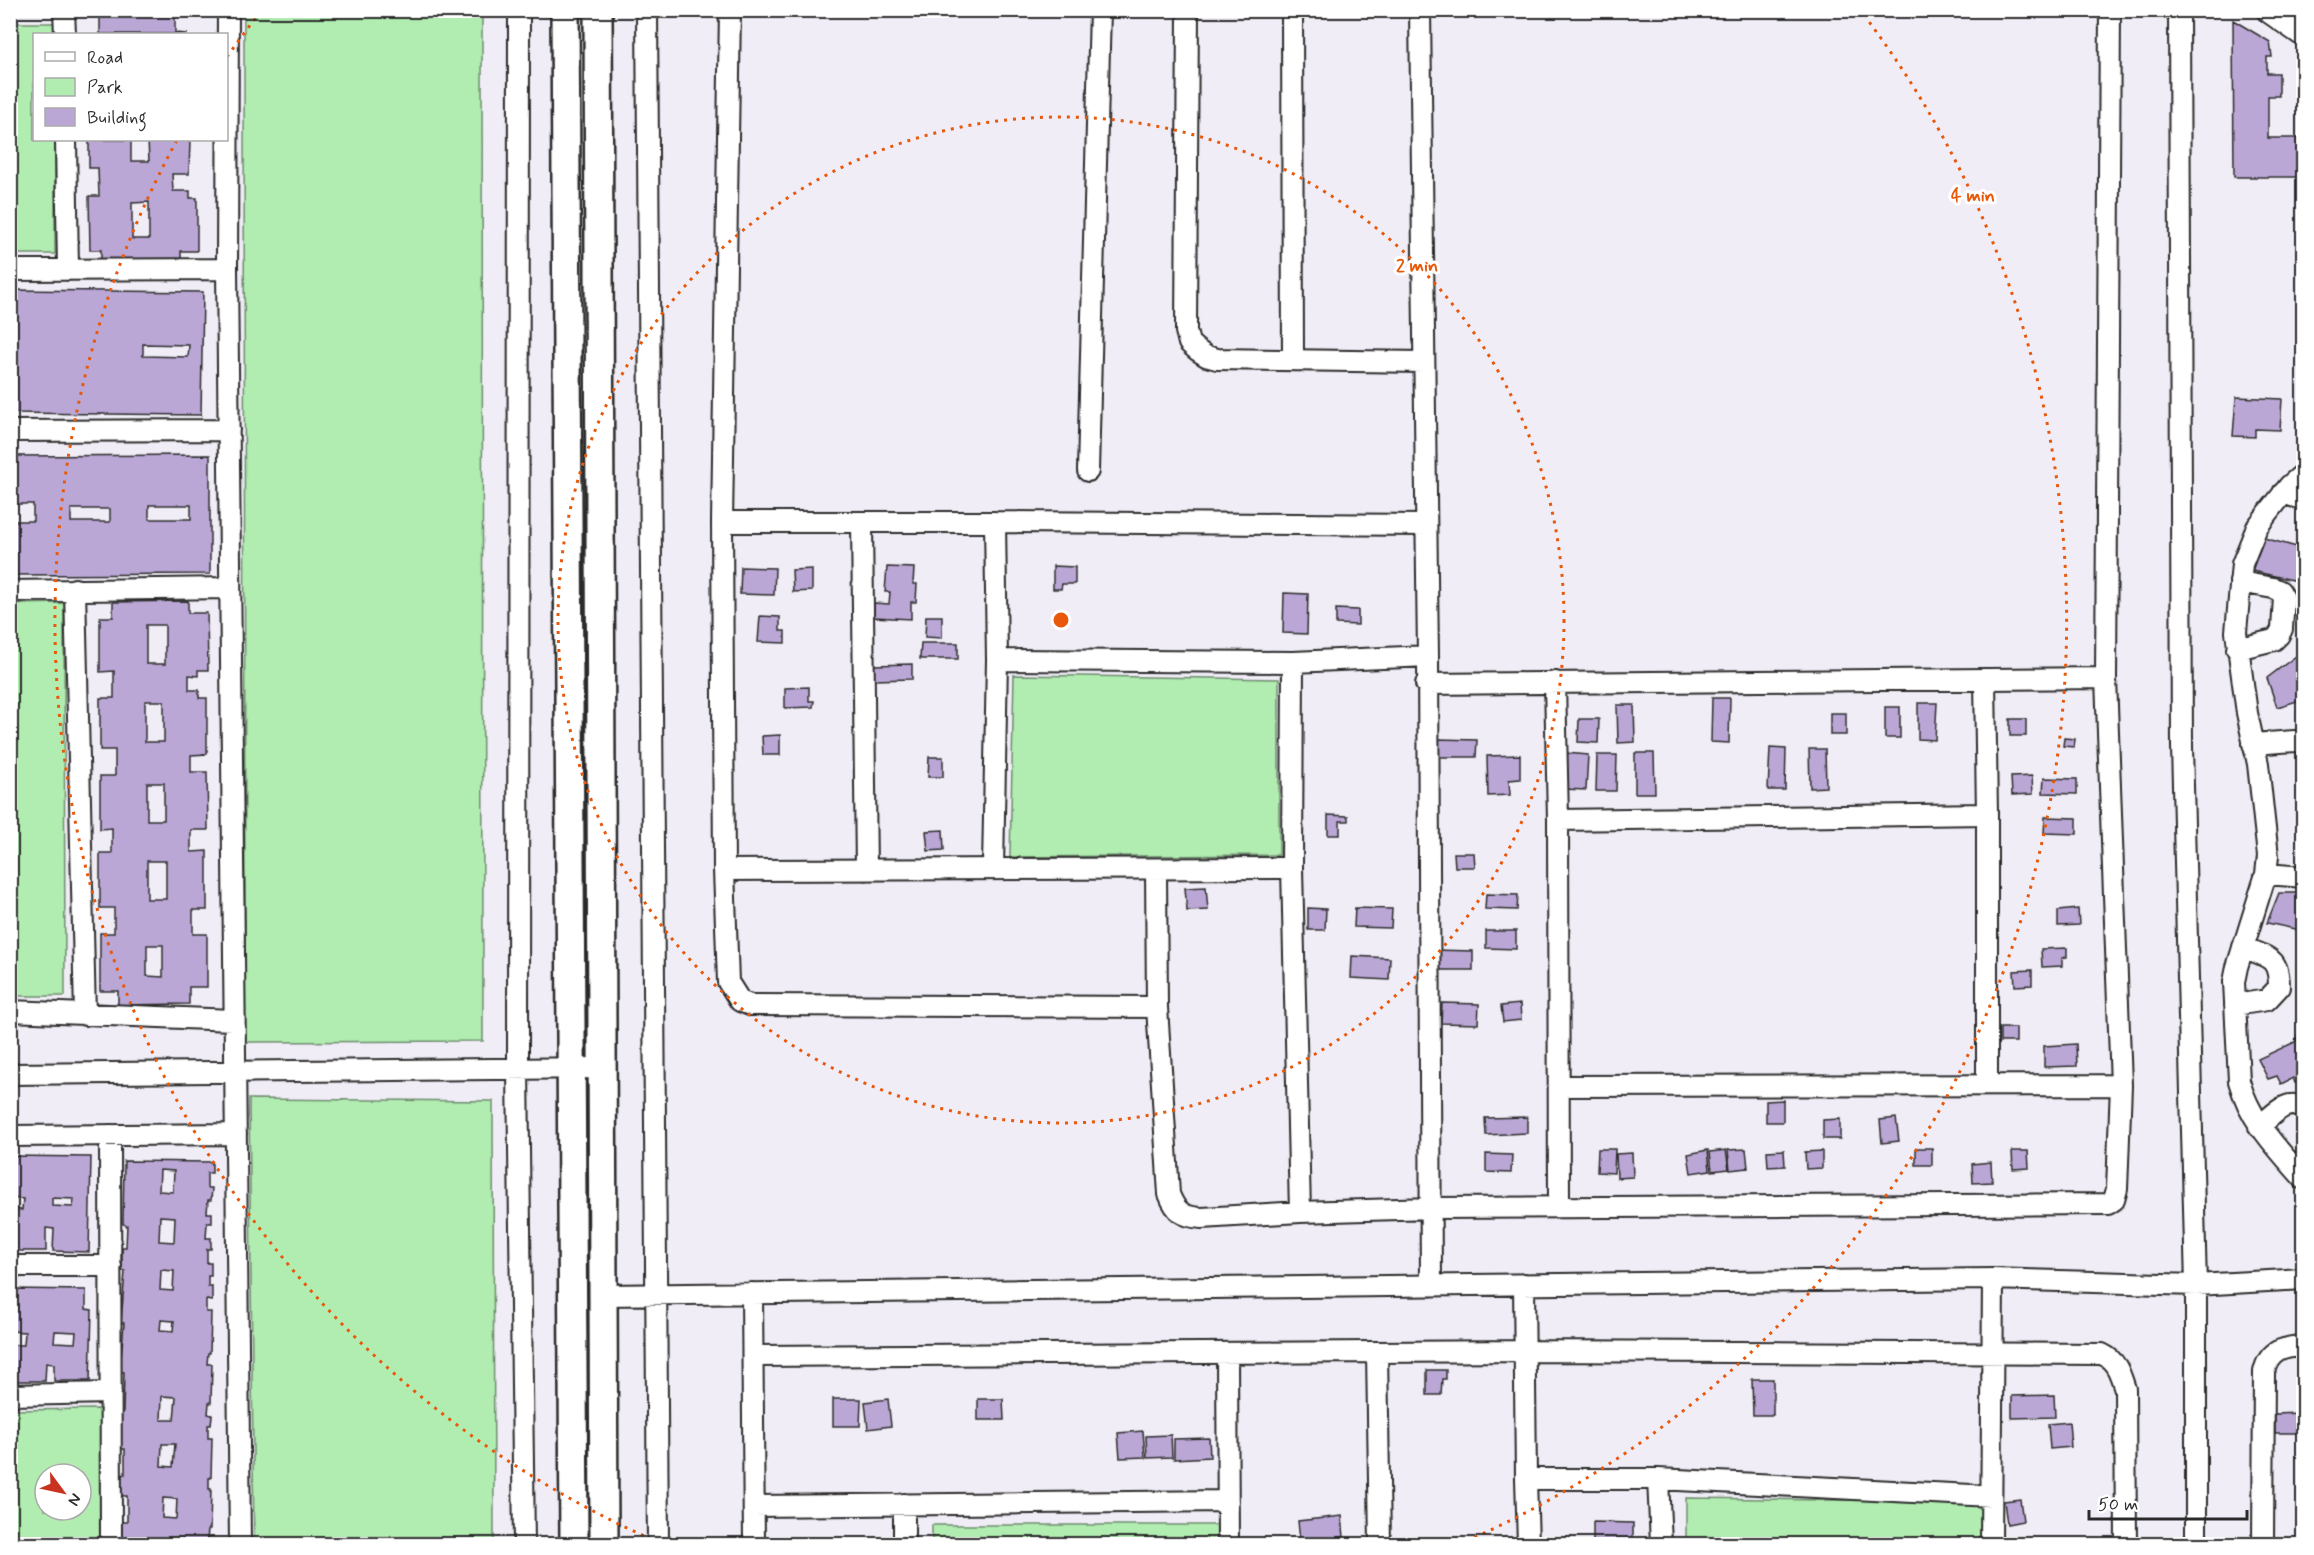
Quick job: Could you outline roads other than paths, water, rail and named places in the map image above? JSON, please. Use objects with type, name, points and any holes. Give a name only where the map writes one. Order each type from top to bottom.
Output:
[{"type":"street","points":[[64,10],[65,33]]},
{"type":"street","points":[[228,10],[228,33]]},
{"type":"street","points":[[519,10],[518,1069],[524,1545]]},
{"type":"street","points":[[565,10],[574,1545]]},
{"type":"street","points":[[598,10],[604,1545]]},
{"type":"street","points":[[646,10],[658,1545]]},
{"type":"street","points":[[730,10],[723,522],[724,870],[728,982],[740,1002],[750,1005],[1157,1007]]},
{"type":"street","points":[[1088,471],[1100,10]]},
{"type":"street","points":[[1188,10],[1186,331],[1189,343],[1206,356],[1217,359],[1423,362]]},
{"type":"street","points":[[1292,10],[1293,360]]},
{"type":"street","points":[[1420,10],[1428,656],[1426,684],[1431,1286]]},
{"type":"street","points":[[1156,869],[1157,1007],[1169,1194],[1173,1206],[1180,1214],[1202,1218],[1431,1208],[2108,1204],[2114,1200],[2117,1189],[2121,1085],[2106,678],[2110,10]]},
{"type":"street","points":[[2179,10],[2182,747],[2196,1285],[2196,1545]]},
{"type":"street","points":[[2268,12],[2304,38]]},
{"type":"street","points":[[66,141],[68,270]]},
{"type":"street","points":[[227,141],[233,1020],[236,1071],[240,1545]]},
{"type":"street","points":[[10,270],[227,269]]},
{"type":"street","points":[[10,431],[229,430]]},
{"type":"street","points":[[2304,473],[2283,493],[2257,527],[2242,564],[2236,618],[2237,650],[2258,764],[2268,856],[2266,874],[2234,982],[2239,1081],[2243,1096],[2259,1127],[2304,1179]]},
{"type":"street","points":[[2283,493],[2304,500]]},
{"type":"street","points":[[723,522],[1425,525]]},
{"type":"street","points":[[993,868],[997,660],[995,522]]},
{"type":"street","points":[[862,523],[866,870]]},
{"type":"street","points":[[2237,650],[2274,640],[2280,634],[2284,598],[2280,591],[2273,588],[2240,582]]},
{"type":"street","points":[[10,591],[230,588]]},
{"type":"street","points":[[75,589],[85,1015]]},
{"type":"street","points":[[997,660],[1293,662],[1428,656]]},
{"type":"street","points":[[1293,662],[1292,867],[1299,1212]]},
{"type":"street","points":[[1426,684],[2106,678]]},
{"type":"street","points":[[1985,679],[1988,814],[1987,1084]]},
{"type":"street","points":[[1555,682],[1558,820],[1559,1206]]},
{"type":"street","points":[[2253,744],[2295,741],[2304,743]]},
{"type":"street","points":[[1558,820],[1988,814]]},
{"type":"street","points":[[724,870],[1292,867]]},
{"type":"street","points":[[2266,874],[2304,877]]},
{"type":"street","points":[[2235,1005],[2267,1000],[2279,987],[2279,970],[2275,963],[2243,947]]},
{"type":"street","points":[[10,1011],[233,1020]]},
{"type":"street","points":[[10,1074],[602,1068]]},
{"type":"street","points":[[1559,1086],[2121,1085]]},
{"type":"street","points":[[2259,1127],[2284,1106],[2292,1104],[2304,1110]]},
{"type":"street","points":[[10,1136],[236,1134]]},
{"type":"street","points":[[110,1135],[111,1545]]},
{"type":"street","points":[[10,1266],[111,1266]]},
{"type":"street","points":[[604,1295],[1993,1279],[2196,1285],[2304,1279]]},
{"type":"street","points":[[1991,1545],[1993,1279]]},
{"type":"street","points":[[1524,1284],[1528,1545]]},
{"type":"street","points":[[752,1293],[754,1545]]},
{"type":"street","points":[[2263,1545],[2264,1372],[2266,1362],[2272,1354],[2281,1349],[2304,1346]]},
{"type":"street","points":[[753,1356],[1524,1351],[2102,1354],[2111,1358],[2125,1389],[2126,1545]]},
{"type":"street","points":[[1377,1352],[1380,1545]]},
{"type":"street","points":[[1227,1353],[1228,1545]]},
{"type":"street","points":[[10,1395],[111,1393]]},
{"type":"street","points":[[1526,1479],[1658,1479],[1991,1496]]},
{"type":"street","points":[[1658,1479],[1661,1545]]},
{"type":"street","points":[[754,1506],[1228,1501]]},
{"type":"street","points":[[904,1504],[904,1545]]}]
